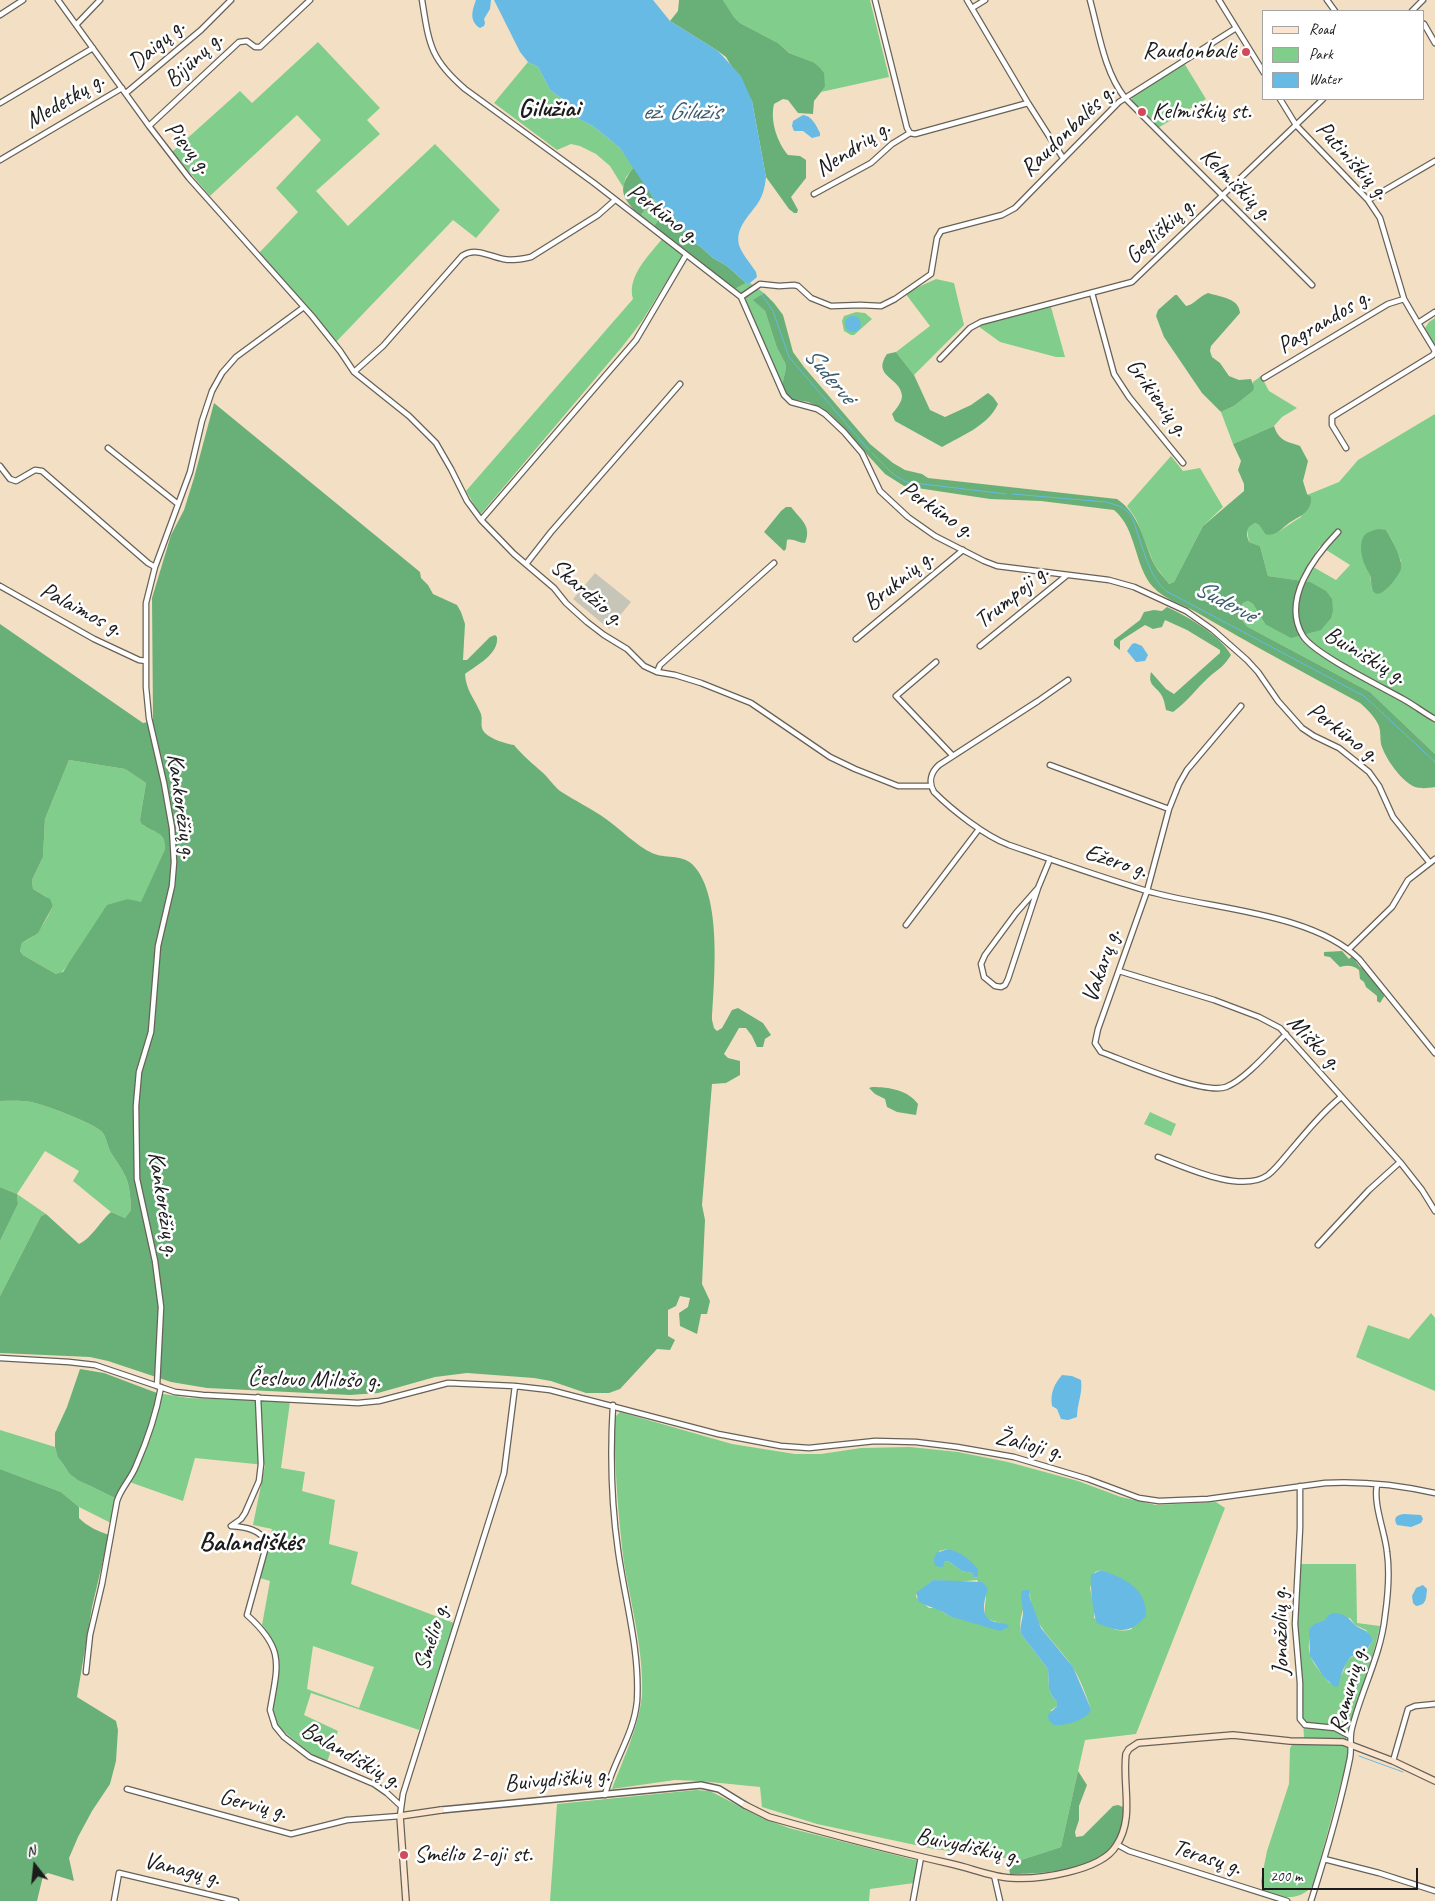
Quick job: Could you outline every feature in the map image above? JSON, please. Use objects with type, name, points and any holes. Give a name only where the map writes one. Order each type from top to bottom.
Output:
[{"type":"main road","points":[[1118,1845],[1128,1805],[1126,1754],[1129,1749],[1138,1743],[1233,1735],[1290,1741],[1332,1741],[1351,1744],[1435,1781]]},
{"type":"main road","name":"Buivydiškių g.","points":[[745,1805],[769,1817],[1009,1878],[1031,1878],[1068,1871],[1104,1858],[1118,1845]]},
{"type":"main road","name":"Buivydiškių g.","points":[[400,1816],[441,1810]]},
{"type":"main road","name":"Smėlio g.","points":[[400,1816],[406,1901]]},
{"type":"street","points":[[0,14],[23,0]]},
{"type":"street","name":"Pievų g.","points":[[58,0],[148,126],[189,178],[304,307]]},
{"type":"street","points":[[76,25],[100,0]]},
{"type":"street","name":"Daigų g.","points":[[126,93],[201,30],[231,0]]},
{"type":"street","name":"Bijūnų g.","points":[[148,126],[240,42],[247,41],[255,47],[260,47],[310,0]]},
{"type":"street","name":"Perkūno g.","points":[[422,0],[430,43],[439,62],[448,74],[465,89],[615,200],[741,297],[784,395],[791,402],[817,409],[844,432],[862,453],[876,487],[883,496],[927,531],[997,566],[1108,580],[1128,585],[1186,611],[1200,620],[1247,660],[1258,672],[1278,701],[1302,728],[1339,748],[1369,772],[1379,786],[1393,816],[1430,863]]},
{"type":"street","points":[[875,0],[907,128],[910,133],[915,134],[972,120],[1028,103]]},
{"type":"street","points":[[967,0],[1063,158]]},
{"type":"street","points":[[972,8],[985,0]]},
{"type":"street","name":"Kelmiškių g.","points":[[1090,0],[1117,88],[1312,285]]},
{"type":"street","points":[[1219,0],[1262,70]]},
{"type":"street","points":[[1414,10],[1420,1]]},
{"type":"street","points":[[1425,26],[1435,43]]},
{"type":"street","name":"Raudonbalės g.","points":[[741,297],[760,284],[798,286],[811,298],[831,306],[881,306],[895,299],[931,274],[936,238],[941,231],[1008,212],[1015,208],[1116,104],[1236,28]]},
{"type":"street","points":[[0,103],[93,48]]},
{"type":"street","name":"Medetkų g.","points":[[0,160],[122,88]]},
{"type":"street","name":"Putiniškių g.","points":[[1281,100],[1296,125],[1368,200],[1383,225],[1404,298],[1435,351]]},
{"type":"street","name":"Gegliškių g.","points":[[940,359],[970,328],[981,322],[1126,284],[1139,277],[1322,100]]},
{"type":"street","name":"Nendrių g.","points":[[814,194],[871,163],[892,144],[910,133]]},
{"type":"street","points":[[1368,200],[1435,161]]},
{"type":"street","points":[[354,372],[383,346],[462,256],[468,252],[476,251],[504,260],[519,260],[531,257],[598,215],[615,200]]},
{"type":"street","points":[[481,520],[636,340],[686,255]]},
{"type":"street","name":"Grikienių g.","points":[[1092,293],[1114,374],[1129,397],[1183,463]]},
{"type":"street","name":"Pagrandos g.","points":[[1264,378],[1388,304],[1404,298]]},
{"type":"street","name":"Skardžio g.","points":[[304,307],[340,351],[354,372],[409,416],[430,437],[451,469],[467,501],[481,520],[514,554],[554,588],[566,603],[598,631],[627,648],[644,666],[657,672],[692,680],[751,703],[830,757],[875,778],[898,786],[931,786]]},
{"type":"street","name":"Kankorėžių g.","points":[[159,1387],[161,1307],[155,1261],[137,1179],[136,1106],[139,1072],[151,1032],[158,946],[172,886],[174,862],[172,828],[149,718],[146,661],[146,602],[155,567],[190,472],[202,421],[212,391],[222,373],[236,357],[304,307]]},
{"type":"street","points":[[1418,322],[1435,312]]},
{"type":"street","points":[[1346,448],[1332,425],[1332,417],[1433,355],[1435,351]]},
{"type":"street","points":[[526,564],[680,384]]},
{"type":"street","points":[[108,448],[178,504]]},
{"type":"street","points":[[0,466],[10,479],[16,481],[35,470],[42,471],[155,567]]},
{"type":"street","name":"Buiniškių g.","points":[[1338,532],[1313,562],[1302,584],[1296,609],[1297,619],[1303,636],[1307,641],[1333,659],[1435,720]]},
{"type":"street","name":"Bruknių g.","points":[[856,639],[963,550]]},
{"type":"street","points":[[657,672],[660,665],[774,563]]},
{"type":"street","name":"Trumpoji g.","points":[[980,646],[1066,575]]},
{"type":"street","name":"Palaimos g.","points":[[0,586],[94,640],[139,660],[146,661]]},
{"type":"street","points":[[936,662],[896,696],[953,756]]},
{"type":"street","points":[[931,786],[931,777],[936,768],[1068,680]]},
{"type":"street","name":"Vakarų g.","points":[[1242,706],[1188,770],[1179,784],[1170,808],[1147,891],[1096,1035],[1095,1043],[1098,1049],[1108,1054],[1183,1081],[1206,1087],[1224,1088],[1232,1084],[1254,1066],[1286,1034]]},
{"type":"street","points":[[1050,765],[1170,808]]},
{"type":"street","name":"Ežero g.","points":[[931,786],[937,796],[979,829],[1000,842],[1147,891],[1274,918],[1323,935],[1349,949],[1435,1053]]},
{"type":"street","points":[[906,925],[979,829]]},
{"type":"street","points":[[1038,888],[1011,920],[985,955],[981,964],[984,977],[995,986],[1001,987],[1005,985],[1008,979],[1038,888],[1050,859]]},
{"type":"street","points":[[1349,949],[1392,907],[1408,880],[1435,859]]},
{"type":"street","name":"Miško g.","points":[[1119,970],[1214,1000],[1275,1024],[1400,1162],[1422,1190],[1435,1211]]},
{"type":"street","points":[[1158,1157],[1212,1177],[1245,1181],[1261,1178],[1268,1175],[1278,1165],[1327,1108],[1341,1097]]},
{"type":"street","points":[[1318,1245],[1369,1190],[1400,1162]]},
{"type":"street","name":"Česlovo Milošo g.","points":[[0,1358],[86,1364],[175,1392],[203,1395],[358,1403],[379,1401],[448,1383],[515,1386],[550,1390],[613,1405]]},
{"type":"street","name":"Smėlio g.","points":[[400,1816],[403,1794],[433,1695],[504,1473],[515,1386]]},
{"type":"street","points":[[86,1672],[90,1635],[102,1584],[117,1501],[120,1492],[135,1468],[154,1420],[159,1387]]},
{"type":"street","name":"Balandiškių g.","points":[[258,1398],[261,1464],[259,1481],[245,1513],[241,1519],[231,1526],[252,1530],[264,1537],[267,1543],[247,1615],[270,1639],[276,1657],[277,1672],[270,1710],[271,1716],[275,1726],[284,1737],[310,1758],[374,1784],[387,1792],[401,1806]]},
{"type":"street","points":[[605,1795],[626,1740],[636,1704],[638,1674],[618,1551],[611,1492],[610,1444],[613,1405]]},
{"type":"street","name":"Žalioji g.","points":[[613,1405],[718,1434],[781,1446],[809,1448],[875,1441],[916,1442],[1014,1457],[1088,1479],[1139,1498],[1158,1501],[1208,1499],[1344,1482],[1435,1493]]},
{"type":"street","name":"Ramunių g.","points":[[1311,1901],[1351,1756],[1350,1736],[1376,1656],[1386,1616],[1389,1576],[1387,1553],[1377,1500],[1377,1485]]},
{"type":"street","name":"Jonažolių g.","points":[[1300,1486],[1300,1528],[1295,1624],[1300,1683],[1300,1719],[1305,1725],[1335,1728],[1350,1736]]},
{"type":"street","points":[[1393,1761],[1408,1709],[1415,1706],[1435,1704]]},
{"type":"street","name":"Buivydiškių g.","points":[[441,1810],[701,1785],[719,1789],[745,1805]]},
{"type":"street","name":"Gervių g.","points":[[127,1790],[291,1834],[348,1820],[400,1816]]},
{"type":"street","name":"Terasų g.","points":[[1118,1845],[1129,1851],[1270,1899],[1287,1901]]},
{"type":"street","points":[[912,1901],[921,1857]]},
{"type":"street","points":[[1324,1859],[1379,1873],[1435,1891]]},
{"type":"street","name":"Vanagų g.","points":[[114,1901],[120,1873],[236,1901]]},
{"type":"street","points":[[994,1875],[1000,1901]]},
{"type":"shaded area","points":[[595,573],[631,602],[609,629],[573,599]]},
{"type":"green space","points":[[679,0],[723,0],[740,23],[778,43],[789,53],[813,62],[824,73],[825,87],[814,101],[813,114],[798,113],[788,100],[783,99],[774,104],[775,131],[781,144],[788,155],[800,156],[806,160],[806,178],[791,197],[798,210],[797,213],[789,209],[766,177],[752,101],[726,57],[670,21],[678,11]]},
{"type":"green space","points":[[723,0],[870,0],[889,77],[821,92],[825,87],[813,62],[789,53],[778,43],[740,23]]},
{"type":"green space","points":[[318,42],[380,108],[367,120],[380,134],[316,191],[348,226],[435,144],[500,210],[476,238],[453,220],[336,342],[259,253],[298,212],[276,188],[321,140],[297,115],[210,196],[172,152],[240,91],[252,103]]},
{"type":"green space","points":[[528,62],[538,67],[550,90],[561,98],[567,108],[579,119],[593,126],[620,148],[634,167],[626,177],[623,187],[610,166],[596,154],[571,144],[557,150],[494,103]]},
{"type":"green space","points":[[1184,63],[1206,99],[1158,128],[1132,101],[1132,97]]},
{"type":"green space","points":[[634,167],[654,199],[640,216],[625,198],[623,187]]},
{"type":"green space","points":[[654,199],[666,210],[654,226],[640,216]]},
{"type":"green space","points":[[666,210],[681,224],[690,240],[713,258],[727,266],[746,283],[735,289],[654,226]]},
{"type":"green space","points":[[665,235],[686,250],[642,321],[480,515],[466,491],[633,299],[633,281],[637,273]]},
{"type":"green space","points":[[936,279],[954,283],[964,325],[914,375],[896,352],[930,326],[905,293]]},
{"type":"green space","points":[[750,283],[764,293],[754,300],[765,311],[777,348],[785,363],[786,368],[782,387],[747,305],[741,293],[735,289]]},
{"type":"green space","points":[[764,293],[783,315],[793,352],[804,367],[870,444],[893,463],[905,470],[922,474],[928,478],[1117,499],[1135,519],[1153,562],[1169,584],[1174,582],[1203,526],[1244,491],[1244,484],[1238,470],[1241,461],[1233,444],[1274,426],[1281,438],[1300,446],[1308,461],[1303,481],[1307,494],[1311,497],[1311,502],[1304,513],[1275,533],[1265,534],[1259,525],[1255,523],[1247,531],[1248,539],[1249,542],[1260,546],[1268,576],[1310,582],[1326,591],[1332,599],[1333,610],[1331,618],[1321,630],[1291,638],[1265,624],[1253,604],[1248,601],[1243,603],[1241,607],[1242,619],[1248,627],[1370,692],[1435,754],[1435,787],[1415,787],[1404,780],[1383,750],[1378,724],[1360,703],[1196,612],[1168,599],[1153,587],[1142,569],[1127,527],[1114,510],[1041,501],[990,499],[904,486],[885,474],[830,414],[808,402],[791,399],[785,392],[782,386],[786,368],[785,363],[777,348],[765,311],[753,300]]},
{"type":"green space","points":[[1208,293],[1233,301],[1239,308],[1240,313],[1211,346],[1212,357],[1220,363],[1229,376],[1239,380],[1251,379],[1254,387],[1253,391],[1234,406],[1221,412],[1202,393],[1164,337],[1156,316],[1158,310],[1175,295],[1186,306]]},
{"type":"green space","points":[[1051,307],[1065,357],[1056,357],[1000,342],[978,326],[992,321]]},
{"type":"green space","points":[[856,312],[865,313],[872,319],[854,335],[851,335],[844,331],[842,321],[844,316]]},
{"type":"green space","points":[[1435,318],[1435,346],[1425,328]]},
{"type":"green space","points":[[896,352],[914,375],[930,410],[945,417],[971,405],[988,393],[998,404],[994,412],[981,424],[942,447],[895,421],[892,414],[900,403],[902,396],[897,385],[882,368],[887,354]]},
{"type":"green space","points":[[1261,376],[1269,391],[1297,408],[1282,417],[1274,426],[1233,444],[1221,412],[1234,406],[1253,391],[1253,382]]},
{"type":"green space","points":[[214,403],[420,572],[421,578],[433,594],[457,605],[465,624],[463,660],[467,660],[490,637],[495,635],[497,637],[495,649],[491,654],[465,674],[469,690],[481,714],[483,731],[485,733],[499,741],[514,745],[560,791],[600,815],[640,846],[657,855],[688,861],[702,878],[708,895],[714,938],[715,961],[712,1020],[714,1028],[717,1031],[722,1028],[732,1010],[738,1008],[763,1023],[771,1035],[765,1039],[763,1047],[757,1047],[746,1028],[739,1028],[724,1054],[728,1058],[740,1061],[740,1075],[726,1083],[712,1084],[702,1205],[705,1220],[702,1284],[710,1301],[707,1314],[701,1314],[697,1334],[680,1326],[679,1313],[688,1307],[690,1298],[680,1296],[676,1306],[668,1310],[668,1336],[675,1340],[670,1350],[657,1349],[620,1389],[609,1393],[586,1393],[551,1381],[534,1378],[467,1373],[435,1377],[378,1393],[350,1395],[207,1388],[171,1382],[90,1357],[0,1353],[0,1296],[41,1216],[46,1214],[79,1244],[88,1238],[111,1212],[125,1218],[131,1210],[127,1179],[111,1153],[102,1132],[80,1120],[41,1105],[26,1101],[0,1101],[0,624],[143,723],[153,721],[152,598],[171,535],[184,510]],"holes":[[[69,760],[125,769],[146,783],[141,823],[164,838],[165,849],[141,902],[128,899],[107,905],[63,972],[56,974],[23,955],[20,951],[22,943],[38,933],[53,906],[50,899],[33,889],[32,880],[43,857],[45,819]]]},
{"type":"green space","points":[[1435,414],[1435,754],[1370,692],[1248,627],[1241,616],[1243,603],[1248,601],[1253,604],[1265,624],[1309,582],[1268,576],[1260,546],[1249,542],[1247,530],[1250,525],[1255,523],[1259,525],[1265,534],[1275,533],[1301,517],[1307,495],[1339,482],[1358,460]],"holes":[[[1386,530],[1401,561],[1372,590],[1370,575]],[[1320,546],[1350,565],[1336,580],[1308,564]]]},
{"type":"green space","points":[[1171,456],[1183,471],[1200,468],[1223,507],[1203,526],[1174,582],[1169,584],[1154,564],[1136,519],[1127,506]]},
{"type":"green space","points":[[786,507],[791,507],[804,524],[807,537],[805,543],[787,540],[784,551],[764,532]]},
{"type":"green space","points":[[1378,529],[1386,530],[1396,549],[1401,569],[1394,581],[1378,594],[1372,590],[1370,575],[1364,562],[1361,544],[1362,539],[1368,532]]},
{"type":"green space","points":[[1167,607],[1211,633],[1226,647],[1231,655],[1223,666],[1173,712],[1166,710],[1161,695],[1151,682],[1151,672],[1166,689],[1174,694],[1220,653],[1220,650],[1187,630],[1165,620],[1162,627],[1153,629],[1145,625],[1120,641],[1120,650],[1114,645],[1114,640],[1140,620],[1144,612],[1162,611]]},
{"type":"green space","points":[[69,760],[125,769],[146,783],[140,819],[144,826],[162,834],[166,843],[141,903],[128,899],[60,974],[56,974],[23,955],[20,951],[22,943],[37,932],[53,906],[47,897],[33,889],[32,880],[43,857],[45,819]]},
{"type":"green space","points":[[1342,951],[1349,959],[1352,956],[1360,967],[1364,968],[1385,995],[1380,1003],[1377,1001],[1377,996],[1360,979],[1359,970],[1350,966],[1340,967],[1330,957],[1324,956],[1324,952]]},
{"type":"green space","points":[[869,1088],[891,1089],[909,1095],[918,1104],[916,1115],[897,1112],[887,1107],[885,1099],[875,1094]]},
{"type":"green space","points":[[0,1101],[26,1101],[41,1105],[80,1120],[102,1132],[127,1179],[131,1210],[125,1218],[111,1212],[73,1181],[79,1171],[45,1151],[17,1194],[0,1187]]},
{"type":"green space","points":[[1150,1112],[1176,1124],[1171,1136],[1144,1124]]},
{"type":"green space","points":[[0,1187],[17,1194],[18,1204],[0,1241]]},
{"type":"green space","points":[[17,1194],[46,1214],[41,1216],[0,1296],[0,1241],[18,1204]]},
{"type":"green space","points":[[1431,1313],[1435,1318],[1435,1391],[1356,1357],[1368,1325],[1409,1339]]},
{"type":"green space","points":[[80,1369],[104,1373],[157,1393],[142,1447],[133,1468],[115,1498],[78,1480],[70,1474],[58,1457],[55,1447],[55,1433],[67,1407]]},
{"type":"green space","points":[[157,1393],[189,1398],[290,1402],[281,1468],[305,1472],[302,1491],[335,1500],[329,1544],[358,1552],[351,1584],[454,1623],[419,1730],[311,1693],[304,1715],[338,1731],[327,1762],[305,1750],[285,1733],[275,1721],[273,1712],[279,1666],[276,1649],[262,1625],[270,1581],[260,1578],[272,1529],[253,1525],[265,1465],[195,1458],[183,1501],[124,1480],[141,1449]],"holes":[[[313,1646],[374,1667],[359,1708],[307,1689]]]},
{"type":"green space","points":[[620,1412],[732,1444],[795,1454],[821,1454],[861,1448],[910,1447],[958,1452],[1008,1462],[1078,1481],[1121,1497],[1156,1505],[1216,1502],[1225,1508],[1136,1734],[1085,1740],[1061,1847],[1021,1860],[934,1849],[817,1824],[762,1807],[760,1787],[675,1780],[612,1789],[638,1719],[642,1695],[639,1645],[624,1563],[620,1528],[614,1440],[616,1416]],"holes":[[[948,1549],[977,1577],[975,1578],[972,1573],[962,1571],[948,1561],[944,1562],[939,1551]],[[1101,1570],[1117,1577],[1132,1629],[1116,1630],[1094,1618],[1090,1588],[1095,1572]],[[933,1580],[958,1582],[977,1580],[986,1596],[985,1615],[990,1620],[1003,1623],[949,1616],[937,1608],[929,1608],[916,1597],[916,1594]],[[1030,1593],[1034,1614],[1045,1632],[1075,1671],[1091,1709],[1050,1711],[1057,1706],[1057,1702],[1049,1689],[1048,1669],[1021,1634],[1021,1618]]]},
{"type":"green space","points":[[0,1430],[55,1447],[64,1466],[78,1479],[115,1498],[111,1523],[79,1507],[61,1492],[0,1469]]},
{"type":"green space","points":[[0,1469],[61,1492],[79,1507],[79,1518],[82,1521],[109,1535],[92,1607],[77,1697],[116,1721],[118,1730],[116,1761],[110,1784],[92,1811],[69,1858],[74,1881],[48,1873],[43,1876],[37,1901],[0,1901]]},
{"type":"green space","points":[[1300,1564],[1356,1564],[1357,1623],[1380,1626],[1373,1655],[1346,1740],[1304,1738],[1298,1624]],"holes":[[[1350,1618],[1355,1625],[1366,1630],[1373,1640],[1365,1651],[1350,1658],[1340,1676],[1330,1683],[1318,1669],[1310,1655],[1309,1641],[1312,1632],[1316,1623]]]},
{"type":"green space","points":[[1300,1743],[1345,1745],[1349,1753],[1313,1886],[1302,1894],[1286,1897],[1265,1893],[1262,1889],[1261,1881],[1267,1851],[1289,1784],[1290,1748],[1292,1745]]},
{"type":"green space","points":[[1078,1771],[1087,1785],[1079,1806],[1076,1837],[1083,1836],[1113,1806],[1118,1805],[1123,1807],[1124,1810],[1119,1837],[1112,1848],[1101,1857],[1087,1864],[1054,1871],[1010,1874],[1009,1867],[1018,1864],[1021,1860],[1061,1847]]},
{"type":"green space","points":[[696,1790],[710,1791],[762,1818],[789,1828],[919,1861],[914,1883],[870,1889],[869,1901],[550,1901],[557,1804]]},
{"type":"water","points":[[476,0],[491,0],[490,9],[484,19],[484,26],[480,28],[473,19]]},
{"type":"water","name":"ež. Gilužis","points":[[494,0],[653,0],[670,21],[718,51],[741,76],[752,101],[766,177],[761,197],[744,222],[738,239],[740,248],[756,272],[757,277],[750,283],[746,283],[727,266],[713,258],[690,240],[681,224],[654,199],[620,148],[593,126],[579,119],[567,108],[561,98],[550,90],[538,67],[528,62],[520,52]]},
{"type":"water","points":[[803,115],[813,121],[820,136],[812,138],[803,131],[794,131],[793,121]]},
{"type":"water","points":[[853,316],[861,324],[853,332],[845,324]]},
{"type":"water","points":[[1135,643],[1142,646],[1148,655],[1145,661],[1136,662],[1127,651]]},
{"type":"water","points":[[1062,1375],[1072,1376],[1081,1380],[1077,1417],[1068,1420],[1061,1419],[1057,1409],[1052,1406],[1053,1389]]},
{"type":"water","points":[[1404,1514],[1421,1515],[1423,1519],[1421,1523],[1411,1527],[1397,1525],[1396,1517]]},
{"type":"water","points":[[948,1549],[961,1554],[971,1562],[978,1569],[977,1577],[975,1578],[972,1573],[962,1571],[948,1561],[944,1562],[943,1567],[935,1566],[934,1559],[936,1553]]},
{"type":"water","points":[[1101,1570],[1126,1581],[1143,1598],[1146,1616],[1129,1629],[1118,1630],[1097,1623],[1092,1600],[1091,1575]]},
{"type":"water","points":[[933,1580],[982,1582],[988,1588],[984,1606],[985,1615],[992,1621],[1008,1625],[1009,1627],[1000,1631],[949,1616],[942,1611],[919,1602],[916,1593]]},
{"type":"water","points":[[1423,1585],[1427,1589],[1424,1603],[1416,1606],[1413,1603],[1412,1596],[1416,1588]]},
{"type":"water","points":[[1029,1590],[1030,1599],[1041,1628],[1073,1667],[1091,1709],[1081,1719],[1054,1725],[1049,1721],[1048,1715],[1057,1706],[1057,1702],[1049,1689],[1048,1669],[1021,1634],[1020,1628],[1023,1612],[1021,1594],[1022,1591]]},
{"type":"water","points":[[1336,1613],[1346,1617],[1367,1632],[1373,1640],[1364,1652],[1354,1655],[1349,1659],[1341,1674],[1339,1685],[1335,1687],[1323,1676],[1310,1656],[1309,1629],[1316,1623],[1324,1621],[1330,1614]]},
{"type":"waterway","name":"Sudervė","points":[[761,293],[773,311],[789,357],[869,450]]},
{"type":"waterway","name":"Sudervė","points":[[872,453],[893,474],[906,482],[1006,494]]},
{"type":"waterway","name":"Sudervė","points":[[1012,494],[1106,502],[1123,508],[1134,521],[1151,571],[1166,591],[1364,696],[1435,762]]},
{"type":"waterway","points":[[1359,1756],[1403,1772]]},
{"type":"place","name":"Raudonbalė","points":[[1246,52]]},
{"type":"place","name":"Kelmiškių st.","points":[[1142,112]]},
{"type":"place","name":"Smėlio 2-oji st.","points":[[404,1855]]},
{"type":"district","name":"Gilužiai","points":[[549,109]]},
{"type":"district","name":"Balandiškės","points":[[251,1543]]}]
